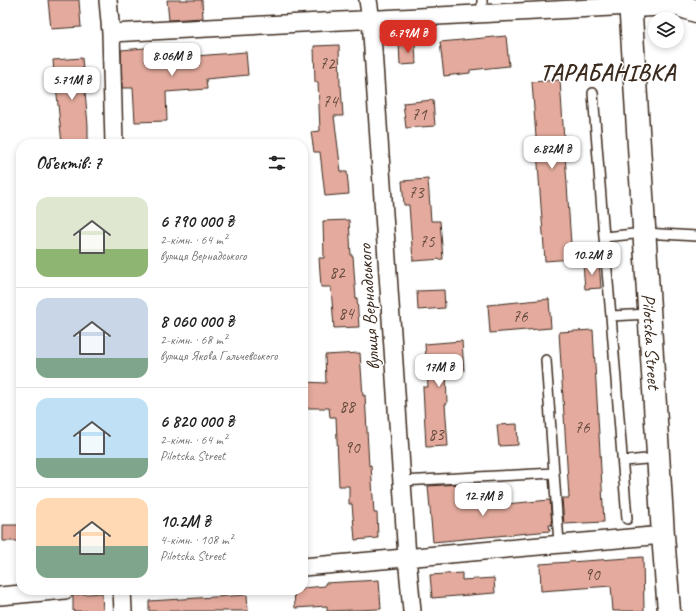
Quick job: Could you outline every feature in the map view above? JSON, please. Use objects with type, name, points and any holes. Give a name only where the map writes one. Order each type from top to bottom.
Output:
[{"type":"street","points":[[108,0],[111,34],[114,139]]},
{"type":"street","name":"вулиця Вернадського","points":[[368,0],[371,20],[407,557],[412,611]]},
{"type":"street","points":[[111,34],[371,20],[482,7],[630,3],[675,4],[696,11]]},
{"type":"street","name":"Pilotska Street","points":[[630,3],[669,611]]},
{"type":"street","points":[[308,567],[559,543],[663,535]]},
{"type":"street","points":[[0,596],[16,595]]},
{"type":"street","points":[[122,595],[123,611]]},
{"type":"lane","points":[[593,93],[628,519]]},
{"type":"lane","points":[[604,237],[644,233],[696,236]]},
{"type":"lane","points":[[611,316],[649,314]]},
{"type":"lane","points":[[546,360],[559,543]]},
{"type":"lane","points":[[624,461],[658,458]]},
{"type":"lane","points":[[402,481],[554,473]]},
{"type":"building","points":[[48,0],[79,0],[81,27],[51,29]]},
{"type":"building","points":[[167,0],[202,0],[203,18],[169,20]]},
{"type":"building","points":[[506,36],[509,66],[470,70],[470,73],[444,76],[440,42]]},
{"type":"building","points":[[415,42],[416,64],[400,65],[399,43]]},
{"type":"building","points":[[339,45],[340,86],[343,116],[334,116],[341,172],[347,172],[349,194],[325,196],[320,152],[314,152],[311,132],[320,131],[318,82],[315,82],[314,46]]},
{"type":"building","points":[[157,47],[158,59],[246,52],[248,75],[206,79],[207,89],[166,92],[167,121],[135,122],[133,88],[122,88],[121,50]]},
{"type":"building","points":[[82,58],[88,139],[61,139],[53,60]]},
{"type":"building","points":[[560,80],[572,259],[545,261],[532,82]]},
{"type":"building","points":[[433,100],[435,126],[406,128],[403,103]]},
{"type":"building","points":[[428,179],[431,221],[440,221],[443,259],[413,261],[409,205],[404,205],[402,181]]},
{"type":"building","points":[[349,220],[351,256],[353,256],[359,327],[334,328],[331,287],[321,287],[319,258],[324,258],[323,221]]},
{"type":"building","points":[[599,262],[601,288],[585,289],[583,264]]},
{"type":"building","points":[[444,290],[445,308],[418,310],[417,291]]},
{"type":"building","points":[[549,299],[551,328],[490,333],[488,305]]},
{"type":"building","points":[[593,330],[604,522],[564,524],[562,498],[569,498],[559,332]]},
{"type":"building","points":[[462,341],[464,371],[446,372],[447,404],[445,404],[448,446],[426,447],[423,387],[428,387],[425,344]]},
{"type":"building","points":[[360,353],[363,396],[365,395],[369,466],[371,465],[374,513],[377,513],[378,538],[355,540],[352,504],[349,504],[349,486],[339,486],[336,417],[330,417],[329,408],[308,408],[308,382],[326,383],[325,355]]},
{"type":"building","points":[[517,424],[518,445],[499,446],[497,425]]},
{"type":"building","points":[[459,484],[461,508],[550,500],[552,525],[549,525],[550,531],[433,542],[428,486]]},
{"type":"building","points":[[3,525],[16,525],[16,541],[3,541]]},
{"type":"building","points":[[643,557],[644,611],[613,611],[611,586],[541,591],[540,564]]},
{"type":"building","points":[[462,573],[462,580],[494,578],[495,593],[432,598],[430,575]]},
{"type":"building","points":[[379,580],[381,609],[327,611],[327,606],[295,608],[294,595],[308,595],[308,588],[325,586],[325,583]]},
{"type":"building","points":[[73,595],[102,595],[103,611],[73,611]]},
{"type":"building","points":[[247,595],[248,611],[149,611],[149,601]]},
{"type":"district","name":"ТАРАБАНІВКА","points":[[608,72]]}]
